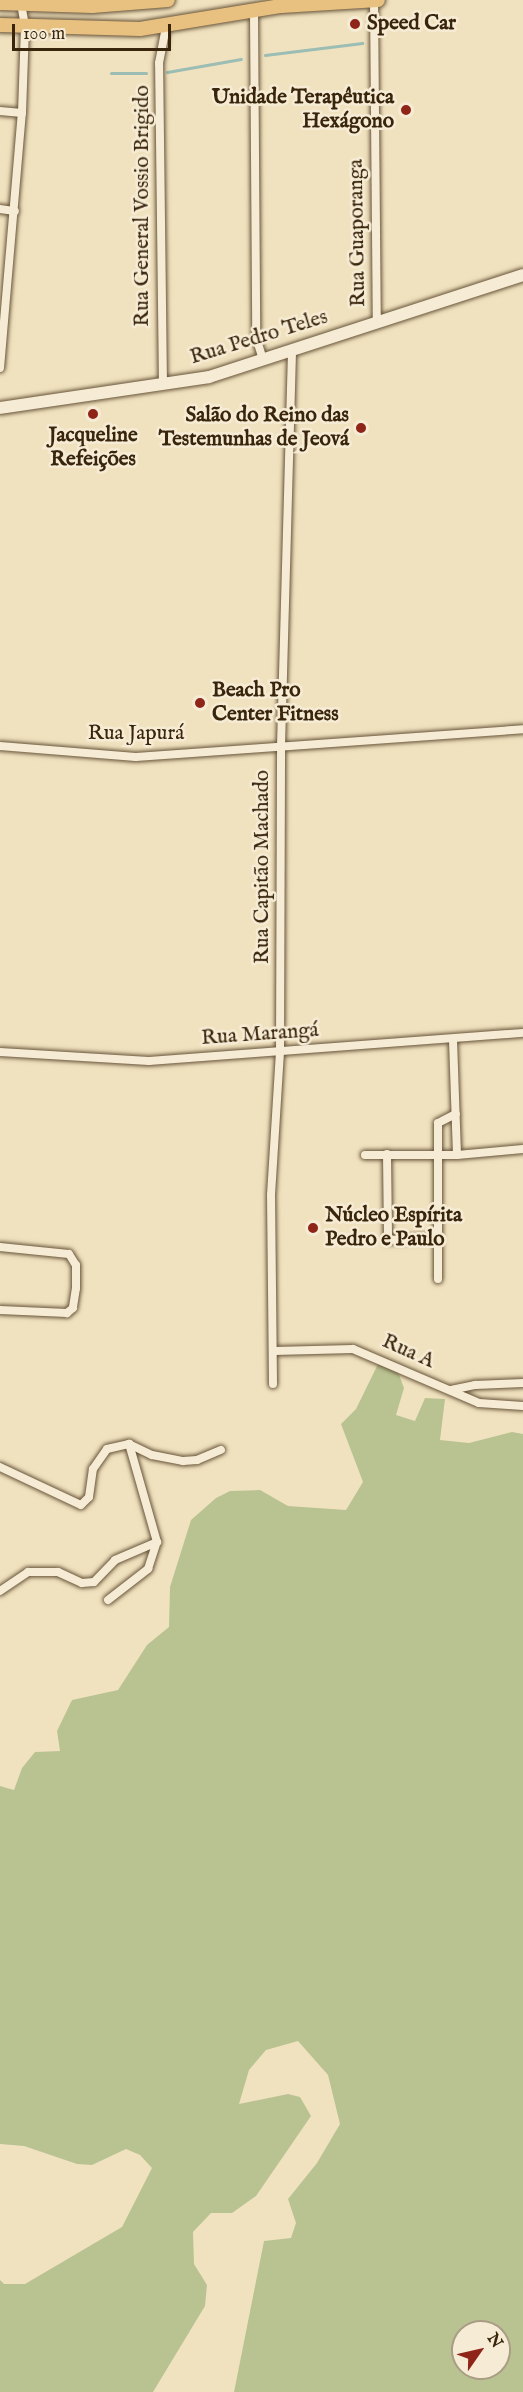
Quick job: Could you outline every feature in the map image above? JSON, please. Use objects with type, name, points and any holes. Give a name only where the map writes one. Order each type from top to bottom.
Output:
[{"type":"main road","points":[[0,3],[92,6],[168,0]]},
{"type":"main road","points":[[0,25],[106,30],[166,26],[254,11],[376,0]]},
{"type":"street","name":"Rua Guaporanga","points":[[376,0],[377,322]]},
{"type":"street","points":[[0,368],[3,293],[15,211],[22,113],[25,26],[21,4]]},
{"type":"street","points":[[254,11],[256,337],[263,360]]},
{"type":"street","name":"Rua General Vossio Brigido","points":[[163,386],[159,63],[166,26]]},
{"type":"street","points":[[0,111],[22,113]]},
{"type":"street","points":[[0,209],[15,211]]},
{"type":"street","name":"Rua Pedro Teles","points":[[0,408],[163,386],[263,360],[523,275]]},
{"type":"street","name":"Rua Capitão Machado","points":[[273,1384],[271,1195],[280,1051],[281,746],[292,349]]},
{"type":"street","name":"Rua Japurá","points":[[0,746],[136,757],[523,729]]},
{"type":"street","name":"Rua Marangá","points":[[0,1052],[149,1061],[523,1033]]},
{"type":"street","points":[[453,1040],[457,1155]]},
{"type":"street","points":[[438,1279],[436,1238],[438,1123],[456,1114]]},
{"type":"street","points":[[365,1155],[457,1155],[523,1149]]},
{"type":"street","points":[[387,1154],[388,1240],[436,1238]]},
{"type":"street","points":[[0,1247],[69,1254],[76,1265],[73,1308],[67,1313],[0,1311]]},
{"type":"street","name":"Rua A","points":[[274,1351],[353,1349],[489,1406],[523,1406]]},
{"type":"street","points":[[451,1390],[475,1385],[523,1383]]},
{"type":"street","points":[[0,1467],[81,1505],[89,1497],[93,1470],[101,1453],[129,1444],[152,1455],[183,1461],[197,1460],[221,1450]]},
{"type":"street","points":[[108,1600],[148,1569],[157,1542],[129,1444]]},
{"type":"street","points":[[0,1592],[21,1575],[42,1570],[58,1572],[82,1583],[94,1582],[115,1560],[157,1542]]},
{"type":"green space","points":[[378,1364],[398,1372],[404,1388],[396,1415],[415,1421],[425,1398],[445,1399],[440,1440],[469,1443],[512,1432],[523,1434],[523,2392],[234,2392],[264,2241],[291,2238],[296,2223],[288,2199],[317,2163],[340,2124],[328,2075],[298,2041],[266,2050],[249,2070],[239,2104],[288,2094],[300,2097],[311,2116],[256,2196],[232,2213],[211,2213],[193,2232],[194,2264],[207,2285],[205,2306],[153,2392],[0,2392],[0,2280],[4,2284],[25,2284],[122,2227],[152,2168],[140,2155],[126,2149],[92,2165],[77,2164],[24,2146],[0,2144],[0,1786],[14,1790],[22,1768],[35,1752],[60,1751],[57,1731],[72,1700],[118,1690],[147,1645],[169,1627],[170,1587],[191,1520],[216,1498],[230,1491],[260,1490],[288,1506],[346,1510],[363,1482],[341,1424],[356,1409]]},
{"type":"waterway","points":[[265,55],[362,43]]},
{"type":"waterway","points":[[167,72],[241,59]]},
{"type":"waterway","points":[[111,73],[146,73]]},
{"type":"place","name":"Speed Car","points":[[355,24]]},
{"type":"place","name":"Unidade Terapêutica Hexágono","points":[[406,110]]},
{"type":"place","name":"Jacqueline Refeições","points":[[93,414]]},
{"type":"place","name":"Salão do Reino das Testemunhas de Jeová","points":[[361,428]]},
{"type":"place","name":"Beach Pro Center Fitness","points":[[200,703]]},
{"type":"place","name":"Núcleo Espírita Pedro e Paulo","points":[[313,1228]]}]
